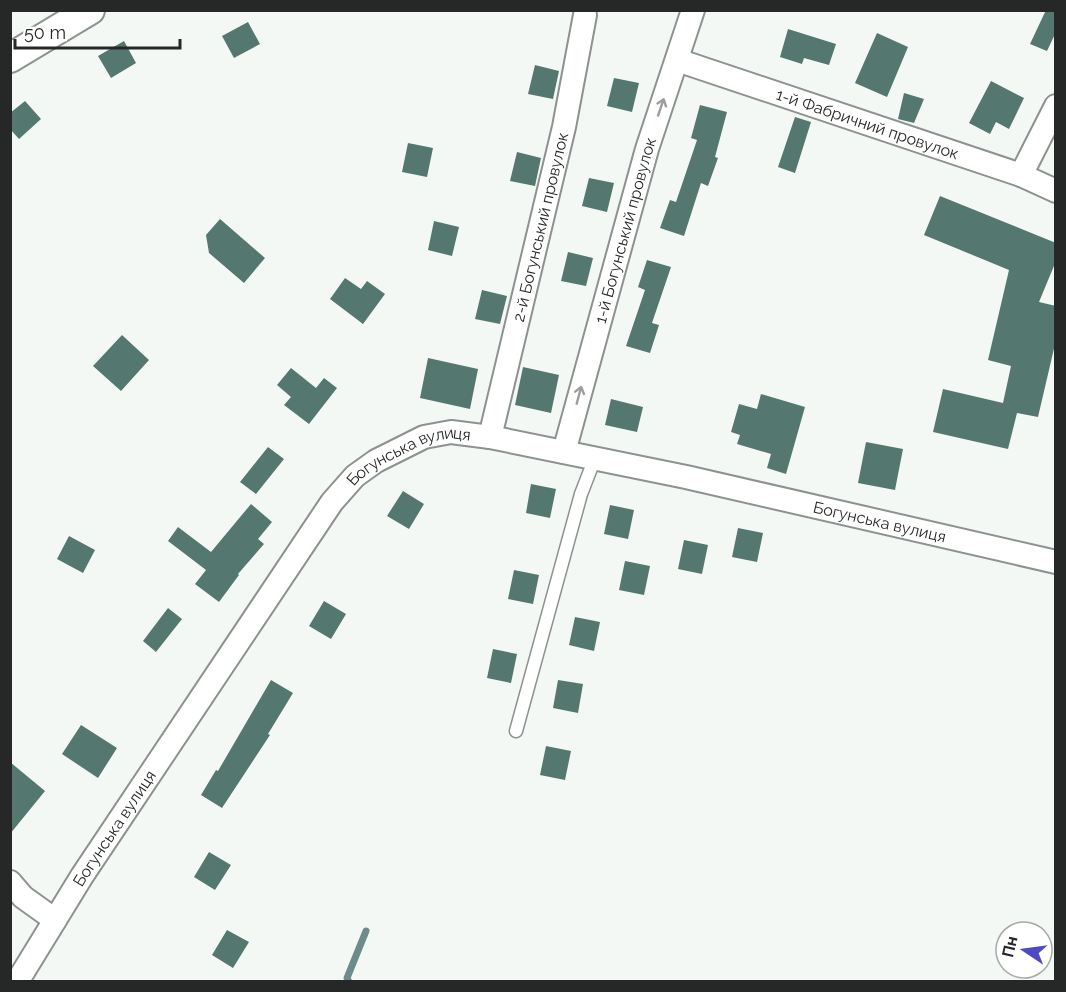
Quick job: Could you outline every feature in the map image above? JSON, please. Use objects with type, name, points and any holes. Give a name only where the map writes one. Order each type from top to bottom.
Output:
[{"type":"street","points":[[10,58],[90,10]]},
{"type":"street","name":"1-й Богунський провулок","points":[[564,452],[646,150],[693,10]]},
{"type":"street","name":"2-й Богунський провулок","points":[[490,437],[557,160],[585,15]]},
{"type":"street","name":"1-й Фабричний провулок","points":[[677,60],[1021,175],[1056,191]]},
{"type":"street","points":[[1021,175],[1056,106]]},
{"type":"street","name":"Богунська вулиця","points":[[16,981],[82,876],[332,502],[355,476],[376,460],[424,436],[451,432],[490,437],[686,477],[1056,562]]},
{"type":"street","points":[[10,882],[23,897],[55,920]]},
{"type":"lane","points":[[516,731],[581,494],[595,458]]},
{"type":"building","points":[[1046,10],[1056,10],[1056,32],[1047,51],[1030,44]]},
{"type":"building","points":[[248,22],[260,44],[234,58],[222,36]]},
{"type":"building","points":[[788,29],[836,44],[829,65],[804,58],[802,64],[780,57]]},
{"type":"building","points":[[877,33],[908,47],[887,97],[855,83]]},
{"type":"building","points":[[124,41],[136,63],[111,78],[98,56]]},
{"type":"building","points":[[535,65],[559,71],[553,99],[528,94]]},
{"type":"building","points":[[614,78],[639,83],[632,112],[607,106]]},
{"type":"building","points":[[991,81],[1024,98],[1009,129],[996,122],[990,134],[969,123]]},
{"type":"building","points":[[904,93],[924,99],[914,123],[898,119]]},
{"type":"building","points":[[25,101],[41,119],[19,139],[10,129],[10,113]]},
{"type":"building","points":[[700,105],[727,112],[715,157],[718,158],[708,186],[701,183],[684,236],[660,228],[670,200],[676,202],[697,140],[691,138]]},
{"type":"building","points":[[795,117],[811,122],[795,173],[778,167]]},
{"type":"building","points":[[408,143],[433,148],[427,177],[402,172]]},
{"type":"building","points":[[517,152],[541,158],[535,186],[510,181]]},
{"type":"building","points":[[589,178],[614,183],[607,212],[582,206]]},
{"type":"building","points":[[940,196],[1056,243],[1056,261],[1039,302],[1056,306],[1056,340],[1038,417],[1017,413],[1008,449],[933,432],[943,389],[1003,403],[1011,366],[988,360],[1009,270],[924,235]]},
{"type":"building","points":[[220,219],[265,258],[244,283],[209,253],[206,235]]},
{"type":"building","points":[[434,221],[459,227],[452,256],[428,250]]},
{"type":"building","points":[[568,252],[593,258],[586,286],[561,281]]},
{"type":"building","points":[[647,260],[671,267],[652,323],[659,325],[650,353],[626,346],[645,290],[638,287]]},
{"type":"building","points":[[345,278],[361,289],[367,281],[385,294],[363,324],[330,299]]},
{"type":"building","points":[[482,290],[507,296],[500,324],[475,319]]},
{"type":"building","points":[[122,335],[149,360],[121,391],[93,366]]},
{"type":"building","points":[[428,358],[478,369],[470,409],[420,398]]},
{"type":"building","points":[[523,367],[559,375],[551,413],[515,405]]},
{"type":"building","points":[[291,368],[316,388],[324,378],[337,388],[309,424],[284,405],[291,397],[277,385]]},
{"type":"building","points":[[761,394],[805,407],[786,474],[767,468],[771,454],[737,444],[740,435],[731,432],[739,404],[757,409]]},
{"type":"building","points":[[611,399],[643,407],[637,432],[605,425]]},
{"type":"building","points":[[866,442],[903,449],[895,490],[858,483]]},
{"type":"building","points":[[268,447],[284,459],[256,494],[240,482]]},
{"type":"building","points":[[531,484],[556,489],[550,518],[526,513]]},
{"type":"building","points":[[403,491],[424,504],[409,529],[387,516]]},
{"type":"building","points":[[251,504],[272,522],[258,539],[264,544],[238,574],[219,602],[195,584],[206,570],[168,541],[178,527],[211,552]]},
{"type":"building","points":[[610,505],[634,510],[628,539],[604,534]]},
{"type":"building","points":[[738,528],[763,533],[757,562],[732,557]]},
{"type":"building","points":[[69,536],[95,550],[83,573],[57,559]]},
{"type":"building","points":[[684,540],[708,545],[702,574],[678,569]]},
{"type":"building","points":[[625,561],[650,566],[644,595],[619,590]]},
{"type":"building","points":[[514,570],[539,575],[533,604],[508,599]]},
{"type":"building","points":[[324,601],[346,614],[331,639],[309,626]]},
{"type":"building","points":[[168,608],[182,619],[156,652],[143,641]]},
{"type":"building","points":[[575,617],[600,622],[594,651],[569,645]]},
{"type":"building","points":[[493,649],[517,654],[511,683],[487,678]]},
{"type":"building","points":[[271,680],[293,693],[268,734],[270,735],[222,808],[201,795],[216,770],[218,771]]},
{"type":"building","points":[[558,680],[583,684],[578,713],[553,708]]},
{"type":"building","points":[[81,725],[117,748],[98,778],[62,754]]},
{"type":"building","points":[[546,746],[571,751],[565,780],[540,775]]},
{"type":"building","points":[[10,762],[45,791],[10,834]]},
{"type":"building","points":[[209,852],[231,865],[215,890],[194,877]]},
{"type":"building","points":[[227,930],[249,942],[233,968],[212,955]]},
{"type":"waterway","points":[[349,982],[347,978],[366,931]]}]
